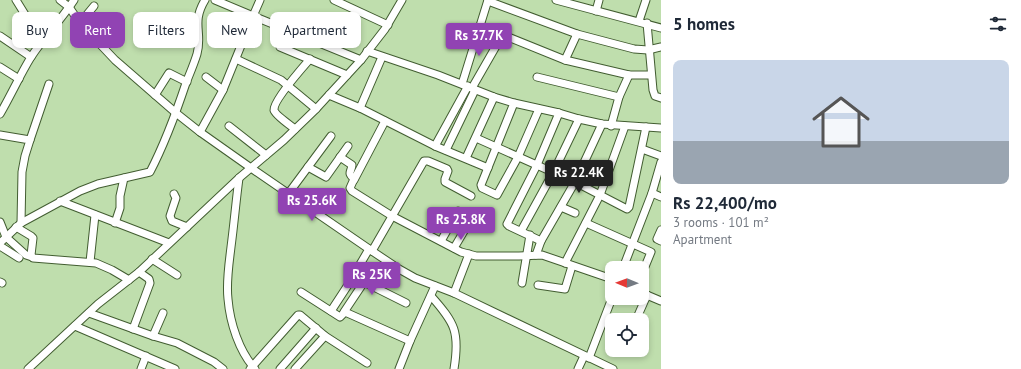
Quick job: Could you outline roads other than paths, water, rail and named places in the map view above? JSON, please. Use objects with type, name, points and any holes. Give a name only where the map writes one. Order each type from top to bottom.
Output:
[{"type":"street","points":[[16,0],[23,12]]},
{"type":"street","points":[[60,0],[69,7],[72,12]]},
{"type":"street","points":[[62,17],[74,0]]},
{"type":"street","points":[[0,243],[18,225],[60,201],[89,187],[150,172],[164,144],[176,113],[198,48],[198,16],[200,8],[205,0]]},
{"type":"street","points":[[215,0],[244,12]]},
{"type":"street","points":[[256,12],[260,0]]},
{"type":"street","points":[[334,0],[388,25]]},
{"type":"street","points":[[28,369],[109,294],[139,272],[239,178],[284,140],[316,109],[347,76],[388,25],[402,0]]},
{"type":"street","points":[[557,0],[661,28]]},
{"type":"street","points":[[596,11],[599,0]]},
{"type":"street","points":[[639,21],[646,0]]},
{"type":"street","points":[[446,150],[469,87],[481,26],[488,1],[577,34],[634,49],[648,50],[661,47]]},
{"type":"street","points":[[89,12],[94,6]]},
{"type":"street","points":[[262,19],[360,60]]},
{"type":"street","points":[[647,24],[648,50],[654,93],[655,96],[661,98]]},
{"type":"street","points":[[481,26],[565,60],[629,75],[651,75]]},
{"type":"street","points":[[435,146],[469,87],[503,34]]},
{"type":"street","points":[[565,60],[577,34]]},
{"type":"street","points":[[0,36],[31,57]]},
{"type":"street","points":[[0,114],[3,103],[38,48]]},
{"type":"street","points":[[104,48],[155,95],[200,132],[399,269],[415,278],[454,293],[587,357],[603,367],[613,369]]},
{"type":"street","points":[[200,132],[224,90],[241,48]]},
{"type":"street","points":[[282,48],[347,76]]},
{"type":"street","points":[[367,51],[514,103],[560,112],[579,119],[611,126],[661,128]]},
{"type":"street","points":[[360,108],[382,57]]},
{"type":"street","points":[[236,59],[288,85],[316,109]]},
{"type":"street","points":[[294,129],[274,110],[277,101],[288,85],[310,59]]},
{"type":"street","points":[[0,67],[19,79]]},
{"type":"street","points":[[155,95],[169,74],[187,82]]},
{"type":"street","points":[[611,126],[619,96],[629,75]]},
{"type":"street","points":[[206,77],[224,90]]},
{"type":"street","points":[[537,77],[619,96]]},
{"type":"street","points":[[18,225],[22,172],[30,140],[49,84]]},
{"type":"street","points":[[329,95],[360,108],[435,146],[488,168]]},
{"type":"street","points":[[466,158],[494,97]]},
{"type":"street","points":[[514,103],[481,187],[498,194],[518,157],[539,109]]},
{"type":"street","points":[[541,241],[509,226],[507,222],[537,165],[560,112]]},
{"type":"street","points":[[521,231],[553,173],[579,119]]},
{"type":"street","points":[[385,121],[354,180],[351,188],[352,191],[392,216],[454,248],[469,254],[487,256],[527,256],[536,254],[605,277]]},
{"type":"street","points":[[536,254],[541,241],[561,207],[602,124]]},
{"type":"street","points":[[229,126],[266,155]]},
{"type":"street","points":[[538,285],[566,289],[569,264],[586,223],[600,195],[625,126]]},
{"type":"street","points":[[476,138],[574,182],[625,209],[629,209],[646,127]]},
{"type":"street","points":[[0,135],[30,140]]},
{"type":"street","points":[[288,194],[331,136]]},
{"type":"street","points":[[308,167],[326,177],[348,146]]},
{"type":"street","points":[[642,149],[661,156]]},
{"type":"street","points":[[340,157],[352,165],[349,174],[354,180]]},
{"type":"street","points":[[331,311],[392,216],[422,163],[426,160],[447,169],[448,171],[445,179],[446,182],[471,196]]},
{"type":"street","points":[[626,261],[652,193],[660,167]]},
{"type":"street","points":[[115,223],[120,208],[120,196],[124,178]]},
{"type":"street","points":[[239,178],[228,280],[228,299],[238,340],[253,368],[298,315],[302,316],[325,336],[367,363]]},
{"type":"street","points":[[652,193],[661,197]]},
{"type":"street","points":[[174,194],[176,198],[170,216],[171,219],[172,221],[187,227]]},
{"type":"street","points":[[60,201],[169,243]]},
{"type":"street","points":[[561,207],[575,213]]},
{"type":"street","points":[[440,241],[458,211]]},
{"type":"street","points":[[90,262],[95,215]]},
{"type":"street","points":[[454,248],[470,221]]},
{"type":"street","points":[[0,222],[6,237],[26,255],[32,257],[90,262],[102,266],[129,280]]},
{"type":"street","points":[[586,223],[651,252]]},
{"type":"street","points":[[18,225],[34,238],[31,255],[32,257]]},
{"type":"street","points":[[647,261],[659,240],[661,230]]},
{"type":"street","points":[[522,283],[530,235]]},
{"type":"street","points":[[0,246],[18,258]]},
{"type":"street","points":[[454,293],[469,254]]},
{"type":"street","points":[[152,259],[177,275]]},
{"type":"street","points":[[133,329],[150,282],[149,279],[139,272]]},
{"type":"street","points":[[301,292],[340,317],[364,282],[406,302]]},
{"type":"street","points":[[399,369],[435,286]]},
{"type":"street","points":[[431,296],[447,314],[455,331],[457,352],[454,369]]},
{"type":"street","points":[[649,296],[661,300]]},
{"type":"street","points":[[578,369],[587,357],[609,305]]},
{"type":"street","points":[[344,312],[410,341]]},
{"type":"street","points":[[89,313],[186,346],[223,369]]},
{"type":"street","points":[[153,336],[163,313]]},
{"type":"street","points":[[75,326],[175,369]]},
{"type":"street","points":[[280,369],[316,328]]},
{"type":"street","points":[[295,369],[325,336]]},
{"type":"street","points":[[141,369],[146,356]]},
{"type":"street","points":[[157,369],[160,362]]}]
